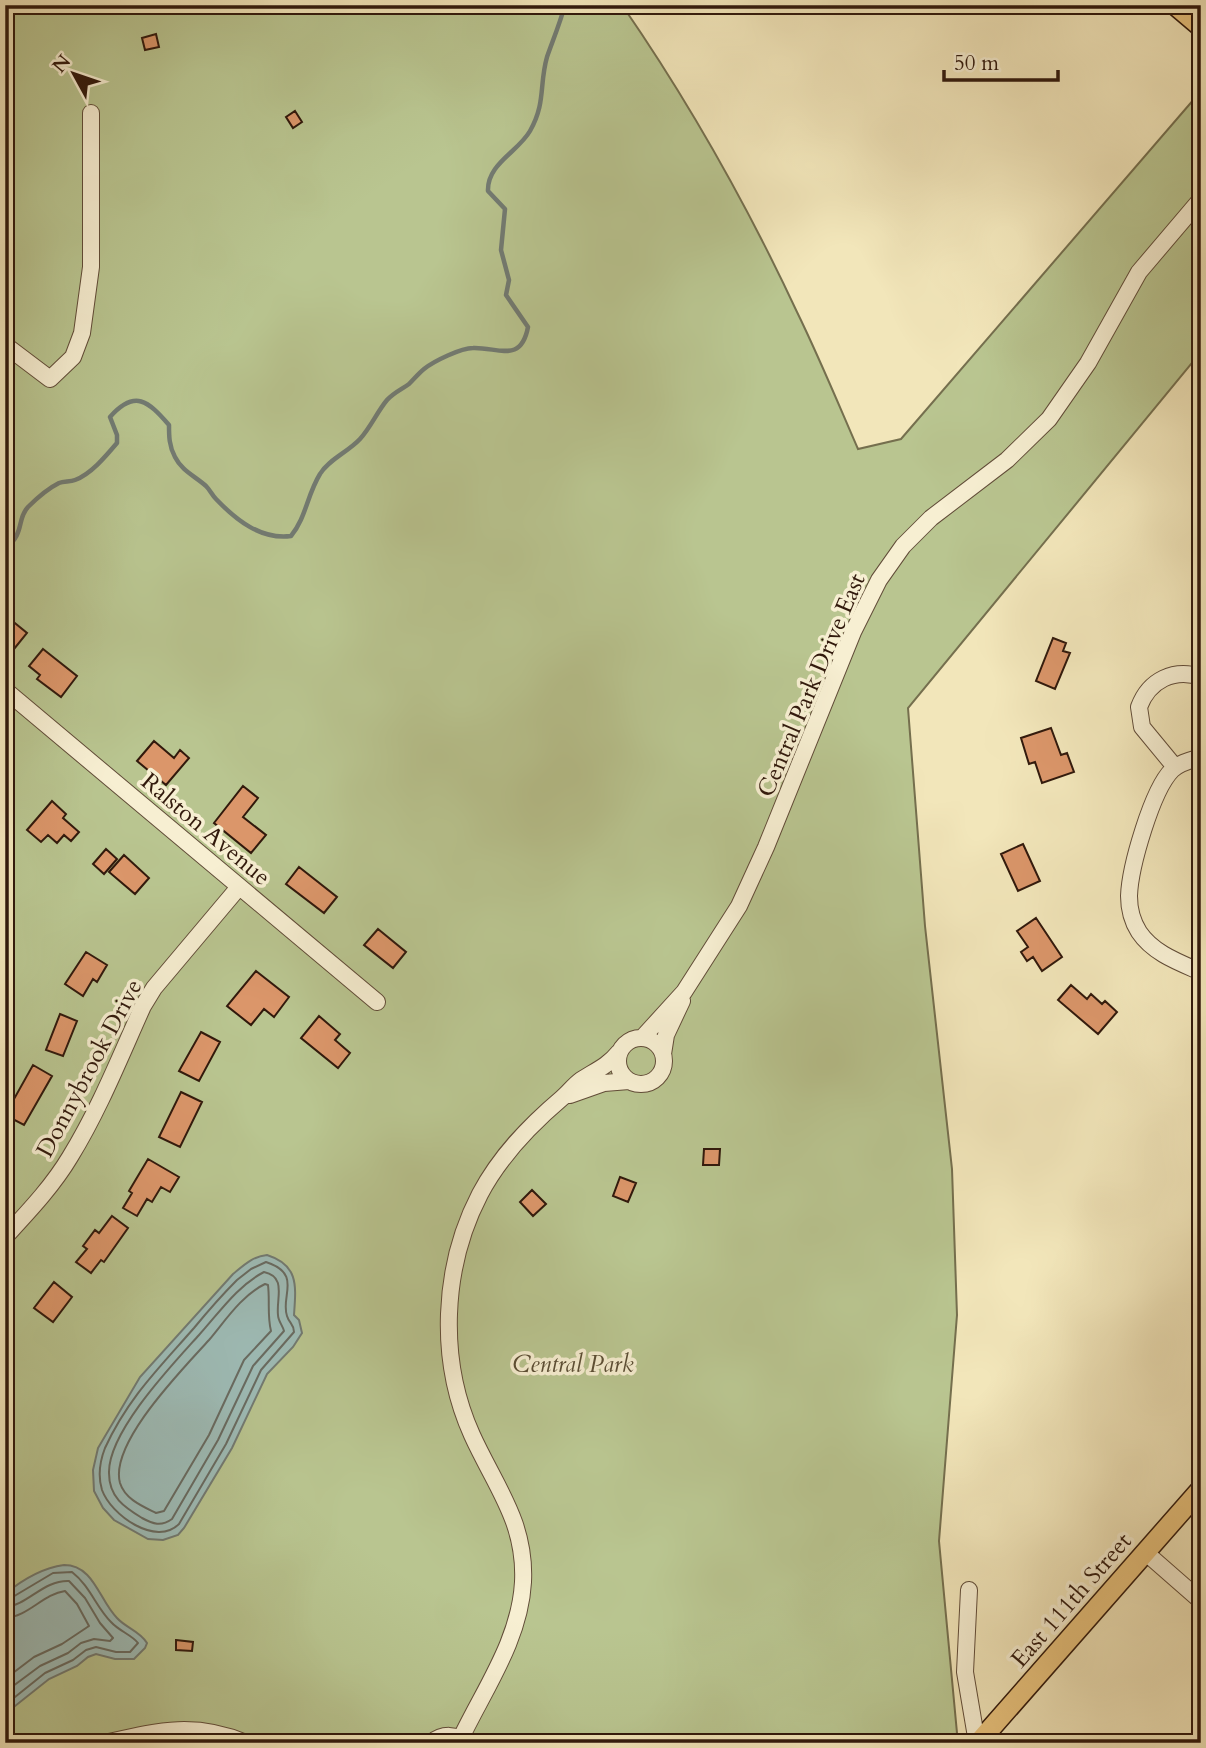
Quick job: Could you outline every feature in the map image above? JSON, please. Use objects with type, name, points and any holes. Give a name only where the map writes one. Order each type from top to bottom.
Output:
[{"type":"main road","points":[[1175,5],[1201,27]]},
{"type":"main road","name":"East 111th Street","points":[[977,1743],[1201,1489]]},
{"type":"street","points":[[5,345],[50,379],[73,356],[82,333],[92,267],[91,113]]},
{"type":"street","name":"Central Park Drive East","points":[[432,1743],[447,1735],[464,1740],[520,1610],[523,1569],[521,1545],[514,1518],[471,1432],[451,1368],[450,1294],[461,1241],[480,1194],[520,1137],[580,1081],[606,1066],[628,1041],[642,1037],[684,992],[739,906],[755,874],[853,632],[879,580],[904,546],[932,518],[1007,460],[1049,419],[1088,363],[1139,272],[1201,199]]},
{"type":"street","points":[[1175,767],[1142,727],[1139,707],[1152,687],[1170,674],[1201,677]]},
{"type":"street","name":"Ralston Avenue","points":[[5,690],[377,1002]]},
{"type":"street","points":[[1201,757],[1175,767],[1159,787],[1133,864],[1129,896],[1130,910],[1138,931],[1147,942],[1167,956],[1201,972]]},
{"type":"street","name":"Donnybrook Drive","points":[[5,1237],[39,1200],[71,1156],[154,988],[239,887]]},
{"type":"street","name":"Central Park Drive East","points":[[564,1096],[604,1083],[629,1081],[640,1084],[652,1081],[663,1069],[663,1043],[681,1007],[684,992]]},
{"type":"street","points":[[642,1037],[655,1042],[663,1054]]},
{"type":"street","points":[[619,1052],[617,1059],[620,1071],[629,1081]]},
{"type":"street","points":[[1145,1552],[1201,1601]]},
{"type":"street","points":[[969,1590],[965,1672],[977,1743]]},
{"type":"street","points":[[105,1743],[158,1731],[185,1729],[220,1734],[246,1743]]},
{"type":"green space","name":"Central Park","points":[[5,5],[622,5],[671,79],[737,193],[805,329],[858,449],[901,439],[1201,91],[1201,352],[908,708],[925,926],[952,1169],[957,1315],[939,1541],[957,1733],[948,1743],[5,1743]]},
{"type":"water","points":[[267,1255],[277,1259],[290,1271],[295,1286],[294,1315],[299,1320],[302,1333],[293,1347],[267,1374],[232,1448],[184,1528],[178,1535],[163,1540],[148,1539],[114,1520],[103,1508],[94,1491],[93,1470],[98,1448],[140,1377],[233,1274],[253,1259]]},
{"type":"water","points":[[64,1565],[74,1567],[89,1577],[117,1618],[141,1635],[147,1643],[134,1659],[115,1659],[96,1654],[88,1657],[77,1666],[49,1679],[5,1714],[5,1594],[33,1575]]},
{"type":"building","points":[[156,34],[159,47],[145,50],[142,38]]},
{"type":"building","points":[[295,111],[302,122],[293,128],[286,117]]},
{"type":"building","points":[[5,615],[27,633],[14,649],[5,642]]},
{"type":"building","points":[[1053,638],[1066,643],[1063,651],[1070,653],[1055,689],[1036,681]]},
{"type":"building","points":[[43,649],[77,676],[61,697],[37,679],[40,675],[29,666]]},
{"type":"building","points":[[1051,728],[1061,755],[1067,753],[1074,772],[1042,783],[1035,762],[1029,764],[1021,738]]},
{"type":"building","points":[[154,741],[174,758],[180,750],[189,758],[166,785],[137,761]]},
{"type":"building","points":[[243,786],[258,798],[243,817],[266,835],[251,853],[214,823]]},
{"type":"building","points":[[52,801],[66,814],[63,818],[79,832],[71,841],[64,835],[57,843],[48,835],[41,842],[27,830]]},
{"type":"building","points":[[1023,844],[1040,881],[1018,891],[1001,854]]},
{"type":"building","points":[[106,849],[117,859],[104,874],[93,864]]},
{"type":"building","points":[[124,855],[149,878],[135,894],[109,872]]},
{"type":"building","points":[[299,867],[337,897],[324,913],[286,884]]},
{"type":"building","points":[[1036,918],[1062,957],[1042,971],[1033,957],[1027,961],[1021,952],[1028,947],[1017,931]]},
{"type":"building","points":[[378,929],[406,952],[393,968],[364,945]]},
{"type":"building","points":[[86,952],[107,965],[97,982],[93,979],[83,996],[65,984]]},
{"type":"building","points":[[256,971],[289,997],[274,1017],[264,1009],[251,1025],[227,1006]]},
{"type":"building","points":[[1071,985],[1087,999],[1091,994],[1102,1004],[1105,1001],[1117,1012],[1098,1034],[1058,1000]]},
{"type":"building","points":[[60,1014],[77,1021],[63,1056],[46,1050]]},
{"type":"building","points":[[319,1016],[340,1034],[335,1040],[350,1053],[338,1068],[301,1038]]},
{"type":"building","points":[[201,1032],[220,1042],[199,1081],[179,1071]]},
{"type":"building","points":[[33,1065],[52,1076],[24,1125],[5,1115]]},
{"type":"building","points":[[181,1092],[202,1102],[180,1147],[159,1137]]},
{"type":"building","points":[[704,1149],[720,1149],[719,1165],[703,1165]]},
{"type":"building","points":[[148,1159],[179,1177],[170,1192],[161,1187],[152,1202],[147,1199],[137,1216],[123,1208],[132,1193],[129,1191]]},
{"type":"building","points":[[620,1177],[636,1183],[628,1202],[613,1196]]},
{"type":"building","points":[[532,1190],[546,1204],[533,1216],[520,1202]]},
{"type":"building","points":[[112,1216],[128,1228],[104,1262],[101,1260],[91,1273],[76,1262],[87,1249],[83,1246],[95,1230],[99,1233]]},
{"type":"building","points":[[54,1282],[72,1297],[53,1322],[34,1308]]},
{"type":"building","points":[[176,1640],[193,1642],[192,1651],[176,1650]]},
{"type":"waterway","points":[[5,549],[16,537],[24,512],[31,504],[59,483],[87,474],[117,443],[110,417],[119,408],[134,401],[148,405],[169,425],[170,445],[178,462],[206,486],[232,514],[259,532],[291,536],[324,469],[360,439],[392,395],[428,366],[455,353],[473,348],[507,351],[520,346],[528,327],[506,295],[509,280],[501,250],[505,209],[488,191],[489,182],[492,173],[525,138],[535,121],[547,57],[565,5]]}]
